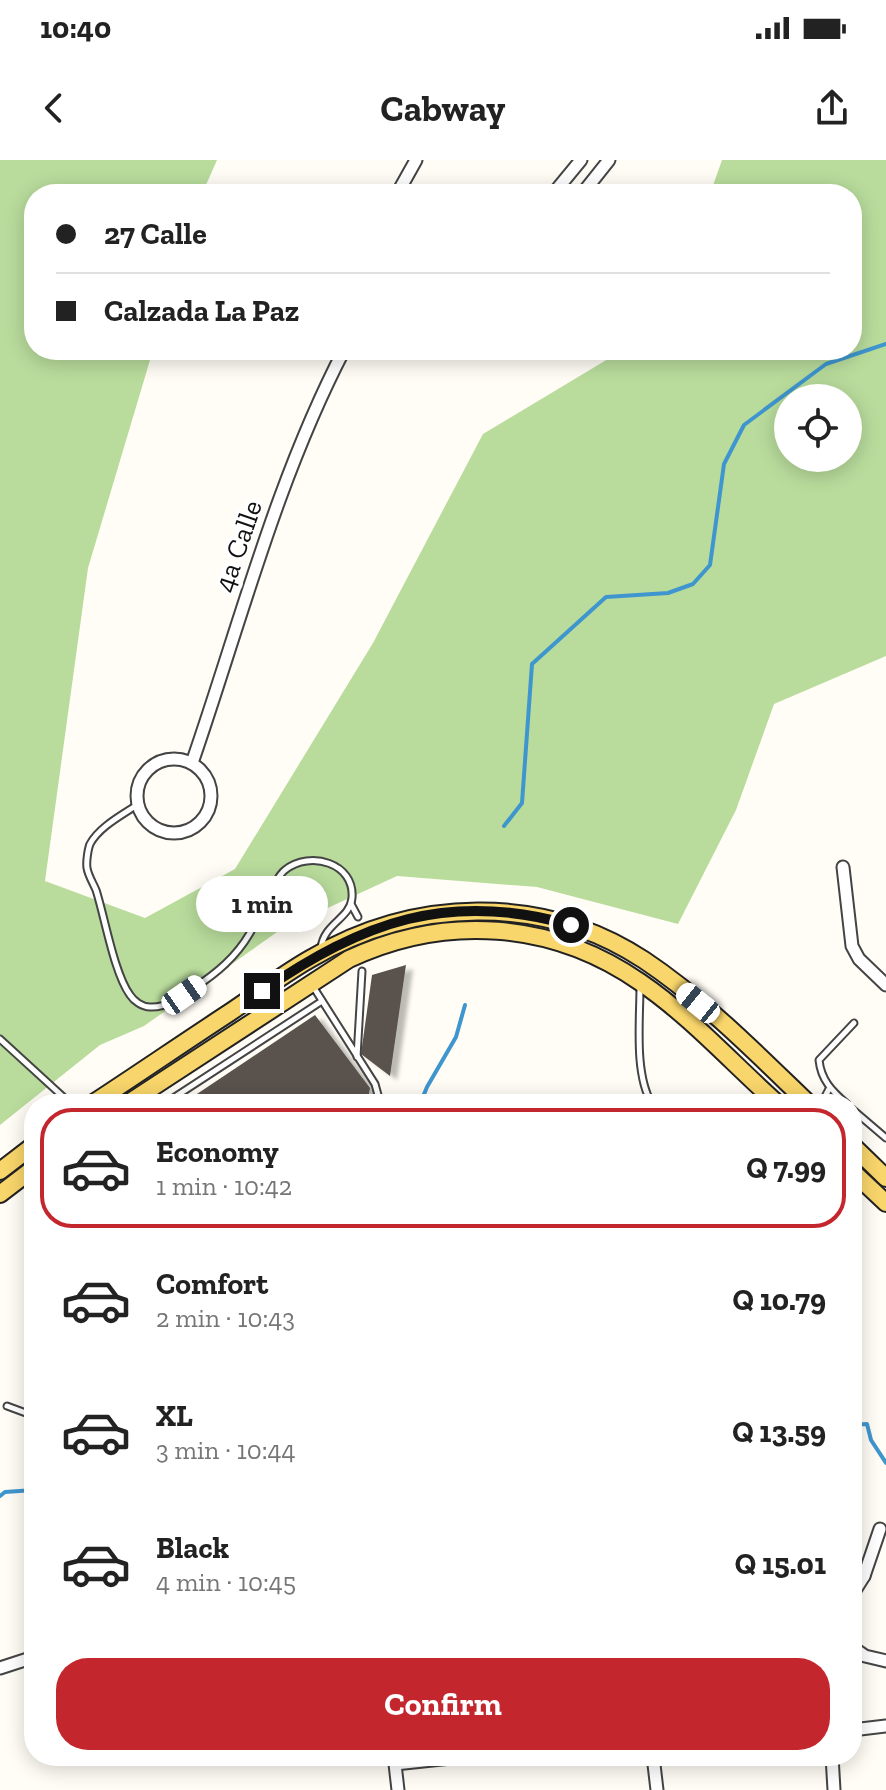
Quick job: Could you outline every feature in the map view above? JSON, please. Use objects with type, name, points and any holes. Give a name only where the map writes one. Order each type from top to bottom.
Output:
[{"type":"main road","points":[[107,1094],[321,953],[395,922],[444,912],[489,910],[543,917],[571,925],[603,937],[644,961],[752,1050],[798,1094]]},
{"type":"main road","points":[[142,1094],[311,983],[378,945],[433,932],[488,928],[532,934],[603,958],[667,1002],[761,1094]]},
{"type":"main road","points":[[0,1171],[24,1153]]},
{"type":"main road","points":[[862,1155],[886,1178]]},
{"type":"main road","points":[[0,1194],[24,1176]]},
{"type":"main road","points":[[862,1180],[886,1203]]},
{"type":"street","points":[[403,184],[416,160]]},
{"type":"street","points":[[561,184],[581,160]]},
{"type":"street","points":[[590,184],[609,160]]},
{"type":"street","name":"4a Calle","points":[[192,763],[261,546],[291,466],[341,360]]},
{"type":"street","points":[[168,759],[192,763],[202,771],[211,794],[205,817],[186,832],[161,832],[150,826],[137,805],[136,793],[146,771],[168,759]]},
{"type":"street","points":[[843,867],[852,946],[859,959],[886,985]]},
{"type":"street","points":[[862,1579],[880,1529]]},
{"type":"street","points":[[862,1654],[886,1661]]},
{"type":"street","points":[[0,1668],[24,1660]]},
{"type":"street","points":[[862,1729],[886,1726]]},
{"type":"street","points":[[395,1766],[398,1790]]},
{"type":"street","points":[[654,1766],[657,1790]]},
{"type":"street","points":[[833,1766],[834,1790]]},
{"type":"lane","points":[[137,805],[90,844],[86,866],[129,994],[146,1007],[164,1005],[184,995],[232,960],[248,937],[283,871],[301,861],[321,859],[338,867],[351,887],[351,903],[358,917]]},
{"type":"lane","points":[[321,953],[325,934],[351,903]]},
{"type":"lane","points":[[357,1058],[362,971]]},
{"type":"lane","points":[[640,981],[641,1068],[646,1094]]},
{"type":"lane","points":[[311,983],[375,1084],[378,1094]]},
{"type":"lane","points":[[179,1094],[322,1001]]},
{"type":"lane","points":[[835,1094],[820,1071],[819,1060],[854,1023]]},
{"type":"lane","points":[[0,1039],[60,1094]]},
{"type":"lane","points":[[826,1094],[829,1089]]},
{"type":"lane","points":[[862,1118],[886,1138]]},
{"type":"lane","points":[[7,1406],[24,1412]]},
{"type":"green space","points":[[0,160],[217,160],[206,184],[24,184],[24,360],[150,360],[88,568],[45,881],[145,918],[235,869],[373,643],[483,434],[606,360],[862,360],[862,184],[714,184],[722,160],[886,160],[886,656],[774,704],[736,810],[678,924],[537,887],[397,876],[280,930],[144,1026],[100,1045],[39,1094],[24,1094],[24,1106],[0,1125]]},
{"type":"building","points":[[406,965],[390,1076],[361,1054],[372,975]]},
{"type":"building","points":[[315,1015],[370,1088],[369,1094],[197,1094]]},
{"type":"waterway","points":[[862,352],[886,344]]},
{"type":"waterway","points":[[504,826],[522,803],[532,664],[606,597],[668,593],[693,584],[710,565],[724,464],[744,425],[826,364],[838,360]]},
{"type":"waterway","points":[[424,1094],[456,1037],[465,1005]]},
{"type":"waterway","points":[[862,1424],[867,1424],[871,1440],[886,1463]]},
{"type":"waterway","points":[[0,1496],[5,1492],[24,1491]]},
{"type":"route","points":[[262,991],[310,959],[344,942],[395,922],[422,916],[489,910],[543,917],[571,925]]}]
